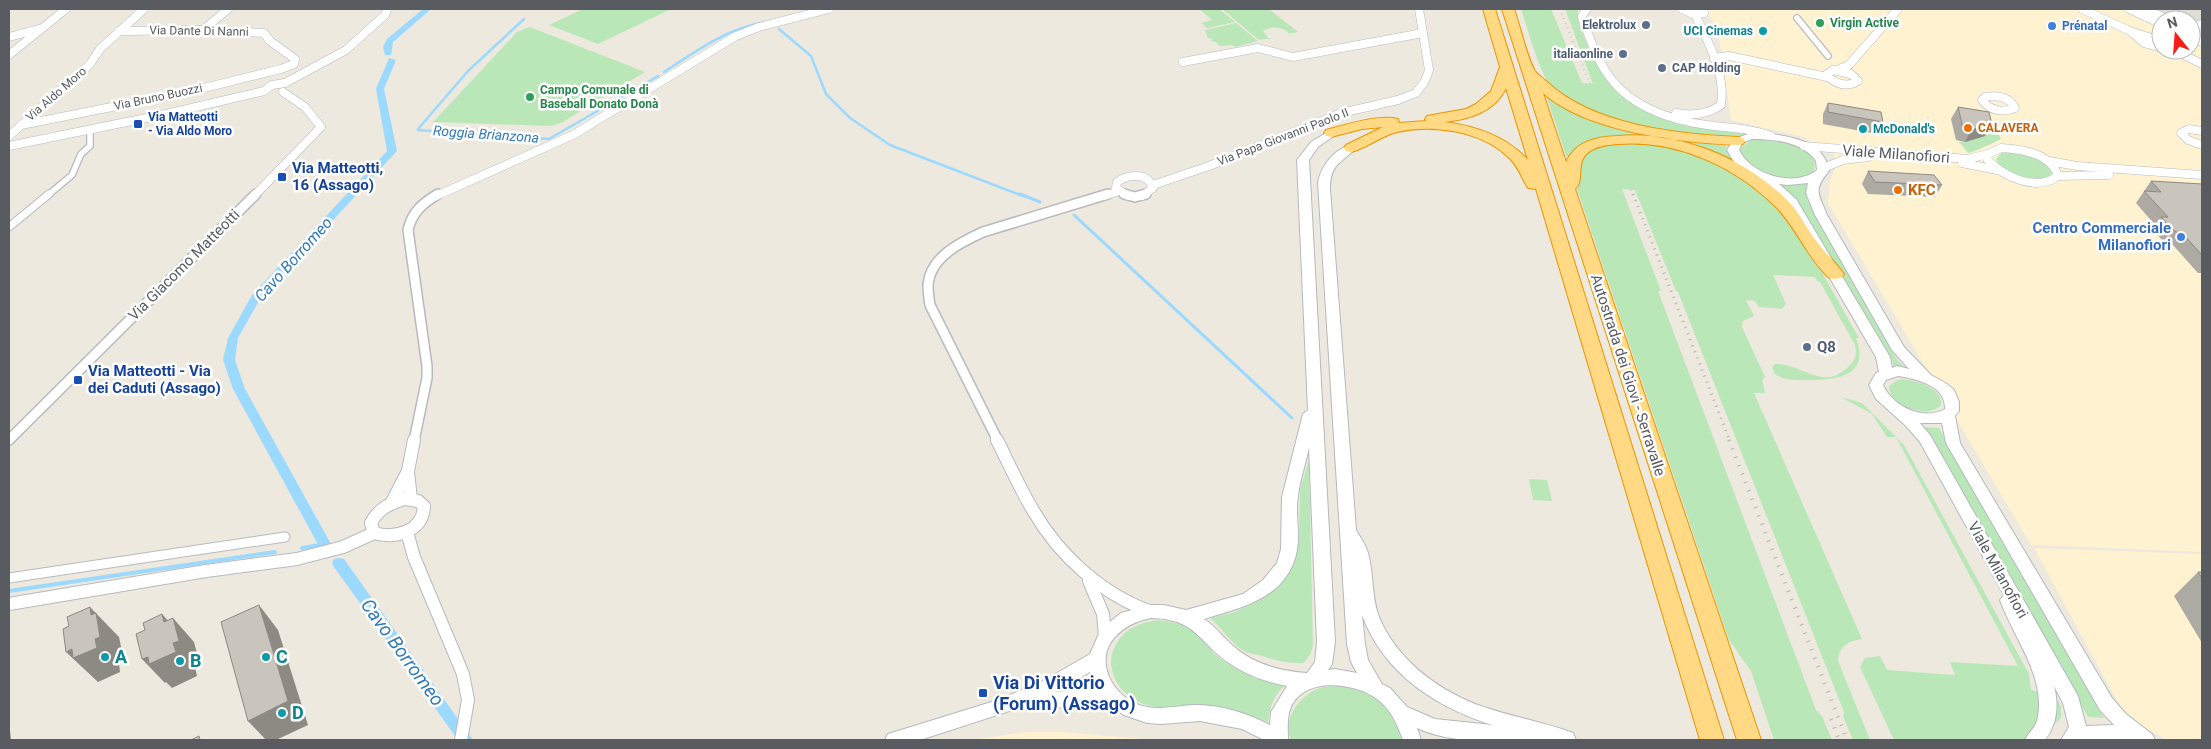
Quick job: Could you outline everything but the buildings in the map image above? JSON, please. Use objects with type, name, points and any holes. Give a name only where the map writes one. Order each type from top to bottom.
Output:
[{"type":"highway","name":"Autostrada dei Giovi - Serravalle","points":[[1489,9],[1712,740]]},
{"type":"highway","name":"Autostrada dei Giovi - Serravalle","points":[[1508,9],[1749,740]]},
{"type":"highway","points":[[1331,133],[1362,125],[1440,118],[1474,111],[1485,106],[1501,88],[1507,66]]},
{"type":"highway","points":[[1529,72],[1558,99],[1588,114],[1665,132],[1710,140],[1738,141]]},
{"type":"highway","points":[[1351,148],[1388,130],[1427,125],[1469,131],[1488,138],[1507,149],[1522,161],[1530,173],[1549,236],[1583,314]]},
{"type":"highway","points":[[1571,202],[1571,165],[1573,158],[1586,147],[1602,141],[1629,138],[1654,140],[1687,148],[1723,162],[1754,181],[1779,200],[1795,219],[1806,240],[1835,274]]},
{"type":"main road","points":[[1278,740],[1278,721],[1286,700],[1294,691],[1311,680],[1323,664],[1326,642],[1303,160],[1315,142],[1331,133]]},
{"type":"main road","name":"Viale Milanofiori","points":[[1751,136],[1771,136],[1804,146],[1818,157],[1819,173],[1793,182],[1765,177],[1752,171],[1737,160],[1733,150],[1738,141],[1751,136]]},
{"type":"main road","points":[[1351,148],[1331,162],[1326,172],[1324,183],[1356,644],[1360,662],[1374,686]]},
{"type":"main road","points":[[1819,173],[1812,193],[1821,215],[1899,350],[1926,378]]},
{"type":"main road","name":"Viale Milanofiori","points":[[1765,177],[1790,200],[1835,274],[1883,357],[1886,373],[1878,378],[1876,384],[1878,392],[1885,401],[1910,421],[1925,439],[2072,702],[2078,729],[2071,740]]},
{"type":"main road","points":[[1886,373],[1897,371],[1926,378]]},
{"type":"main road","name":"Viale Milanofiori","points":[[1926,378],[1944,389],[1950,397],[1953,404],[1948,415],[1954,443],[2106,704],[2120,720],[2146,740]]},
{"type":"main road","points":[[1186,617],[1248,599],[1269,585],[1284,565],[1289,549],[1290,497],[1314,399]]},
{"type":"main road","points":[[1896,409],[1907,414],[1931,419],[1948,415]]},
{"type":"main road","points":[[1347,524],[1360,553],[1364,592],[1373,622],[1388,647],[1408,671],[1433,692],[1470,710],[1572,740]]},
{"type":"main road","points":[[2002,577],[2013,617],[2038,662],[2047,697],[2046,722],[2034,740]]},
{"type":"main road","points":[[1278,740],[1265,730],[1234,719],[1200,713],[1155,716],[1132,711],[1114,699],[1100,678],[1097,658],[1099,648],[1105,636],[1125,619],[1149,611],[1164,611],[1186,617],[1201,626],[1227,653],[1256,670],[1284,679],[1311,680],[1340,676],[1353,678],[1374,686],[1393,701],[1403,713],[1410,727],[1412,740]]},
{"type":"main road","points":[[894,740],[1017,703],[1060,682],[1097,658]]},
{"type":"main road","points":[[1017,703],[1097,697],[1114,699]]},
{"type":"main road","points":[[1403,713],[1433,727],[1456,731],[1572,740]]},
{"type":"main road","points":[[2071,740],[2082,734],[2100,732],[2137,740]]},
{"type":"street","points":[[9,55],[66,9]]},
{"type":"street","name":"Via Aldo Moro","points":[[9,136],[90,64],[100,49],[144,9]]},
{"type":"street","points":[[203,30],[228,9]]},
{"type":"street","points":[[9,146],[264,91],[272,94],[346,50],[385,15],[387,9]]},
{"type":"street","points":[[392,502],[408,471],[428,366],[408,230],[408,221],[420,205],[469,179],[573,135],[736,36],[759,27],[829,9]]},
{"type":"street","name":"Via Papa Giovanni Paolo II","points":[[1118,191],[1128,196],[1141,196],[1150,192],[1153,185],[1209,166],[1341,113],[1398,100],[1416,93],[1426,81],[1428,70],[1419,9]]},
{"type":"street","points":[[1587,9],[1582,16],[1583,21],[1604,69],[1617,86],[1639,103],[1670,117],[1690,122],[1760,131],[1771,136]]},
{"type":"street","points":[[1680,9],[1695,14],[1704,13],[1703,9]]},
{"type":"street","points":[[1714,58],[1827,74],[1850,65],[1898,9]]},
{"type":"street","points":[[2082,9],[2130,31],[2151,38]]},
{"type":"street","points":[[2129,9],[2151,19]]},
{"type":"street","points":[[2134,9],[2151,18]]},
{"type":"street","points":[[1639,103],[1670,112],[1693,115],[1715,110],[1721,104],[1723,97],[1721,77],[1695,14]]},
{"type":"street","points":[[1797,18],[1828,56]]},
{"type":"street","points":[[9,37],[42,28]]},
{"type":"street","name":"Via Dante Di Nanni","points":[[119,31],[203,30],[264,33],[270,41],[295,60],[294,64]]},
{"type":"street","points":[[2130,31],[2142,41],[2151,44]]},
{"type":"street","points":[[1183,62],[1258,48],[1292,57],[1423,33]]},
{"type":"street","points":[[2142,41],[2144,38],[2151,38]]},
{"type":"street","points":[[1706,41],[1728,56],[1748,62]]},
{"type":"street","points":[[1714,58],[1728,56]]},
{"type":"street","name":"Via Bruno Buozzi","points":[[21,125],[192,91],[281,69],[294,64]]},
{"type":"street","points":[[1827,74],[1838,83],[1852,85],[1858,81],[1850,70],[1850,65]]},
{"type":"street","points":[[1838,70],[1855,75]]},
{"type":"street","name":"Via Giacomo Matteotti","points":[[9,440],[318,132],[321,127],[318,121],[284,88]]},
{"type":"street","points":[[9,227],[72,175],[81,154],[90,146],[90,129]]},
{"type":"street","points":[[2202,131],[2189,130],[2181,133],[2188,140],[2202,145]]},
{"type":"street","name":"Viale Milanofiori","points":[[1804,146],[1968,159],[1988,154],[2001,148],[2016,149],[2034,154],[2048,161],[2078,166],[2202,175]]},
{"type":"street","points":[[1988,154],[1987,159],[1997,170]]},
{"type":"street","name":"Viale Milanofiori","points":[[1819,173],[1843,160],[1863,157],[1971,164],[1997,170],[2016,179],[2037,183],[2051,181],[2058,176],[2085,174],[2202,182]]},
{"type":"street","points":[[2048,161],[2058,171],[2058,176]]},
{"type":"street","points":[[1105,636],[1106,621],[1102,605],[1088,578],[1034,513],[930,305],[928,283],[932,272],[943,256],[970,237],[1118,191],[1116,188],[1117,182],[1130,176],[1144,177],[1153,185]]},
{"type":"street","points":[[408,471],[411,499]]},
{"type":"street","points":[[9,604],[206,571],[304,558],[343,547],[374,533],[388,537],[407,532],[415,527],[425,515],[423,504],[411,499],[392,502],[373,517],[371,529],[374,533]]},
{"type":"street","points":[[407,532],[414,557],[462,674],[468,708],[461,740]]},
{"type":"street","points":[[9,578],[285,537]]},
{"type":"street","points":[[1088,578],[1132,606],[1149,611]]},
{"type":"shaded area","points":[[1706,9],[2145,9],[2151,13],[2151,60],[2201,60],[2202,36],[2202,552],[2031,545],[1828,203],[1830,180],[1836,167],[1834,155],[1803,137],[1731,120],[1718,31]]},
{"type":"shaded area","points":[[2151,9],[2200,10],[2153,10]]},
{"type":"shaded area","points":[[2034,548],[2202,554],[2202,740],[2167,740],[2142,726],[2121,708]]},
{"type":"shaded area","points":[[1025,732],[1062,732],[1155,740],[973,740]]},
{"type":"green space","points":[[583,9],[671,9],[598,44],[549,25]]},
{"type":"green space","points":[[1199,9],[1219,9],[1235,22],[1207,28],[1201,23],[1212,20]]},
{"type":"green space","points":[[1222,9],[1269,9],[1298,32],[1287,34],[1289,33],[1283,29],[1269,28],[1263,31],[1269,39],[1259,40]]},
{"type":"green space","points":[[1521,9],[1551,9],[1582,83],[1593,84],[1565,9],[1577,9],[1582,33],[1601,72],[1614,88],[1631,101],[1672,117],[1759,133],[1733,138],[1715,138],[1664,131],[1607,116],[1562,96],[1549,84],[1545,77],[1537,59]]},
{"type":"green space","points":[[1236,23],[1258,41],[1235,47],[1231,45],[1220,46],[1216,42],[1210,41],[1213,39],[1208,38],[1205,30]]},
{"type":"green space","name":"Campo Comunale di Baseball Donato Donà","points":[[530,27],[645,72],[561,123],[550,126],[433,122],[517,32]]},
{"type":"green space","points":[[1549,97],[1592,117],[1727,143],[1726,149],[1737,165],[1626,136],[1570,157],[1566,156],[1547,98]]},
{"type":"green space","points":[[1990,129],[1996,130],[2001,139],[1968,153],[1959,142],[1992,133]]},
{"type":"green space","points":[[1759,139],[1775,141],[1805,151],[1812,157],[1815,164],[1813,172],[1789,178],[1771,176],[1755,169],[1747,163],[1740,151],[1741,147],[1750,141]]},
{"type":"green space","points":[[1658,143],[1716,162],[1755,185],[1793,221],[1859,338],[1856,338],[1859,360],[1856,367],[1850,372],[1842,376],[1822,380],[1782,378],[1774,373],[1772,367],[1775,364],[1785,365],[1822,377],[1840,374],[1855,359],[1855,345],[1820,282],[1815,277],[1773,275],[1786,304],[1782,309],[1759,307],[1755,301],[1746,300],[1754,316],[1743,321],[1742,327],[1765,377],[1762,380],[1765,393],[1754,393],[1862,639],[1845,645],[1840,652],[1838,661],[1870,740],[1853,740],[1843,716],[1844,712],[1678,292],[1635,190],[1622,189],[1661,291],[1658,291],[1816,710],[1822,716],[1832,740],[1774,740],[1751,671],[1729,640],[1576,186],[1579,156],[1601,144]]},
{"type":"green space","points":[[2008,152],[2034,156],[2050,167],[2052,173],[2050,176],[2036,179],[2019,177],[2012,174],[1999,165],[1996,159],[2001,153]]},
{"type":"green space","points":[[1776,182],[1808,184],[1806,190],[1807,200],[1895,357],[1905,368],[1894,367],[1891,357],[1801,209],[1790,194]]},
{"type":"green space","points":[[1903,379],[1921,383],[1933,389],[1940,399],[1941,405],[1935,409],[1919,411],[1902,405],[1895,400],[1889,386],[1897,380]]},
{"type":"green space","points":[[1841,397],[1862,403],[1896,437],[1887,437],[1872,414]]},
{"type":"green space","points":[[1925,427],[1939,428],[2104,718],[2088,717]]},
{"type":"green space","points":[[1896,437],[1904,445],[2029,674],[2031,690],[2056,696],[2061,707],[2061,718],[2047,731],[2042,740],[1894,740],[1860,667],[1865,658],[1880,656],[1887,670],[1955,675],[1950,662],[2018,666]]},
{"type":"green space","points":[[1309,459],[1313,645],[1311,653],[1304,663],[1293,663],[1245,652],[1234,644],[1210,618],[1232,613],[1261,600],[1283,580],[1292,566],[1299,541],[1300,491]]},
{"type":"green space","points":[[1529,479],[1547,480],[1552,501],[1533,500]]},
{"type":"green space","points":[[1157,620],[1189,628],[1205,641],[1217,656],[1233,667],[1258,679],[1284,686],[1277,694],[1273,703],[1268,722],[1239,712],[1209,705],[1169,708],[1155,707],[1132,698],[1120,688],[1112,669],[1111,661],[1118,641],[1130,629],[1140,624]]},
{"type":"green space","points":[[1339,685],[1362,691],[1381,702],[1394,717],[1403,740],[1291,740],[1289,724],[1295,708],[1300,702],[1313,691],[1327,686]]},
{"type":"waterway","name":"Cavo Borromeo","points":[[388,53],[387,47],[390,41],[427,9]]},
{"type":"waterway","points":[[418,129],[468,71],[524,19]]},
{"type":"waterway","name":"Roggia Brianzona","points":[[664,72],[712,41],[738,29],[766,22]]},
{"type":"waterway","points":[[779,29],[811,56],[826,94],[850,118],[890,145],[1023,196]]},
{"type":"waterway","name":"Cavo Borromeo","points":[[325,544],[239,389],[229,360],[233,338],[256,297],[392,151],[380,89],[392,60]]},
{"type":"waterway","name":"Roggia Brianzona","points":[[418,130],[549,139],[658,76]]},
{"type":"waterway","points":[[1020,194],[1040,202]]},
{"type":"waterway","points":[[1074,215],[1292,418]]},
{"type":"waterway","points":[[302,548],[325,544]]},
{"type":"waterway","points":[[9,591],[275,552]]},
{"type":"waterway","name":"Cavo Borromeo","points":[[339,563],[466,740]]},
{"type":"railway","points":[[1560,9],[1590,84]]},
{"type":"railway","points":[[1631,190],[1633,196]]},
{"type":"railway","points":[[1633,194],[1730,441]]},
{"type":"railway","points":[[1729,440],[1847,740]]},
{"type":"railway","points":[[1831,719],[1839,740]]},
{"type":"place","name":"Virgin Active","points":[[1820,23]]},
{"type":"place","name":"Elektrolux","points":[[1646,25]]},
{"type":"place","name":"Prénatal","points":[[2052,26]]},
{"type":"place","name":"UCI Cinemas","points":[[1763,31]]},
{"type":"place","name":"italiaonline","points":[[1623,54]]},
{"type":"place","name":"CAP Holding","points":[[1662,68]]},
{"type":"place","name":"Campo Comunale di Baseball Donato Donà","points":[[530,97]]},
{"type":"place","name":"Via Matteotti - Via Aldo Moro","points":[[138,124]]},
{"type":"place","name":"CALAVERA","points":[[1968,128]]},
{"type":"place","name":"McDonald's","points":[[1863,129]]},
{"type":"place","name":"Via Matteotti, 16 (Assago)","points":[[282,177]]},
{"type":"place","name":"KFC","points":[[1898,190]]},
{"type":"place","name":"Centro Commerciale Milanofiori","points":[[2181,237]]},
{"type":"place","name":"Q8","points":[[1807,347]]},
{"type":"place","name":"Via Matteotti - Via dei Caduti (Assago)","points":[[78,380]]},
{"type":"place","name":"A","points":[[105,657]]},
{"type":"place","name":"C","points":[[266,657]]},
{"type":"place","name":"B","points":[[180,661]]},
{"type":"place","name":"Via Di Vittorio (Forum) (Assago)","points":[[983,693]]},
{"type":"place","name":"D","points":[[282,713]]}]
